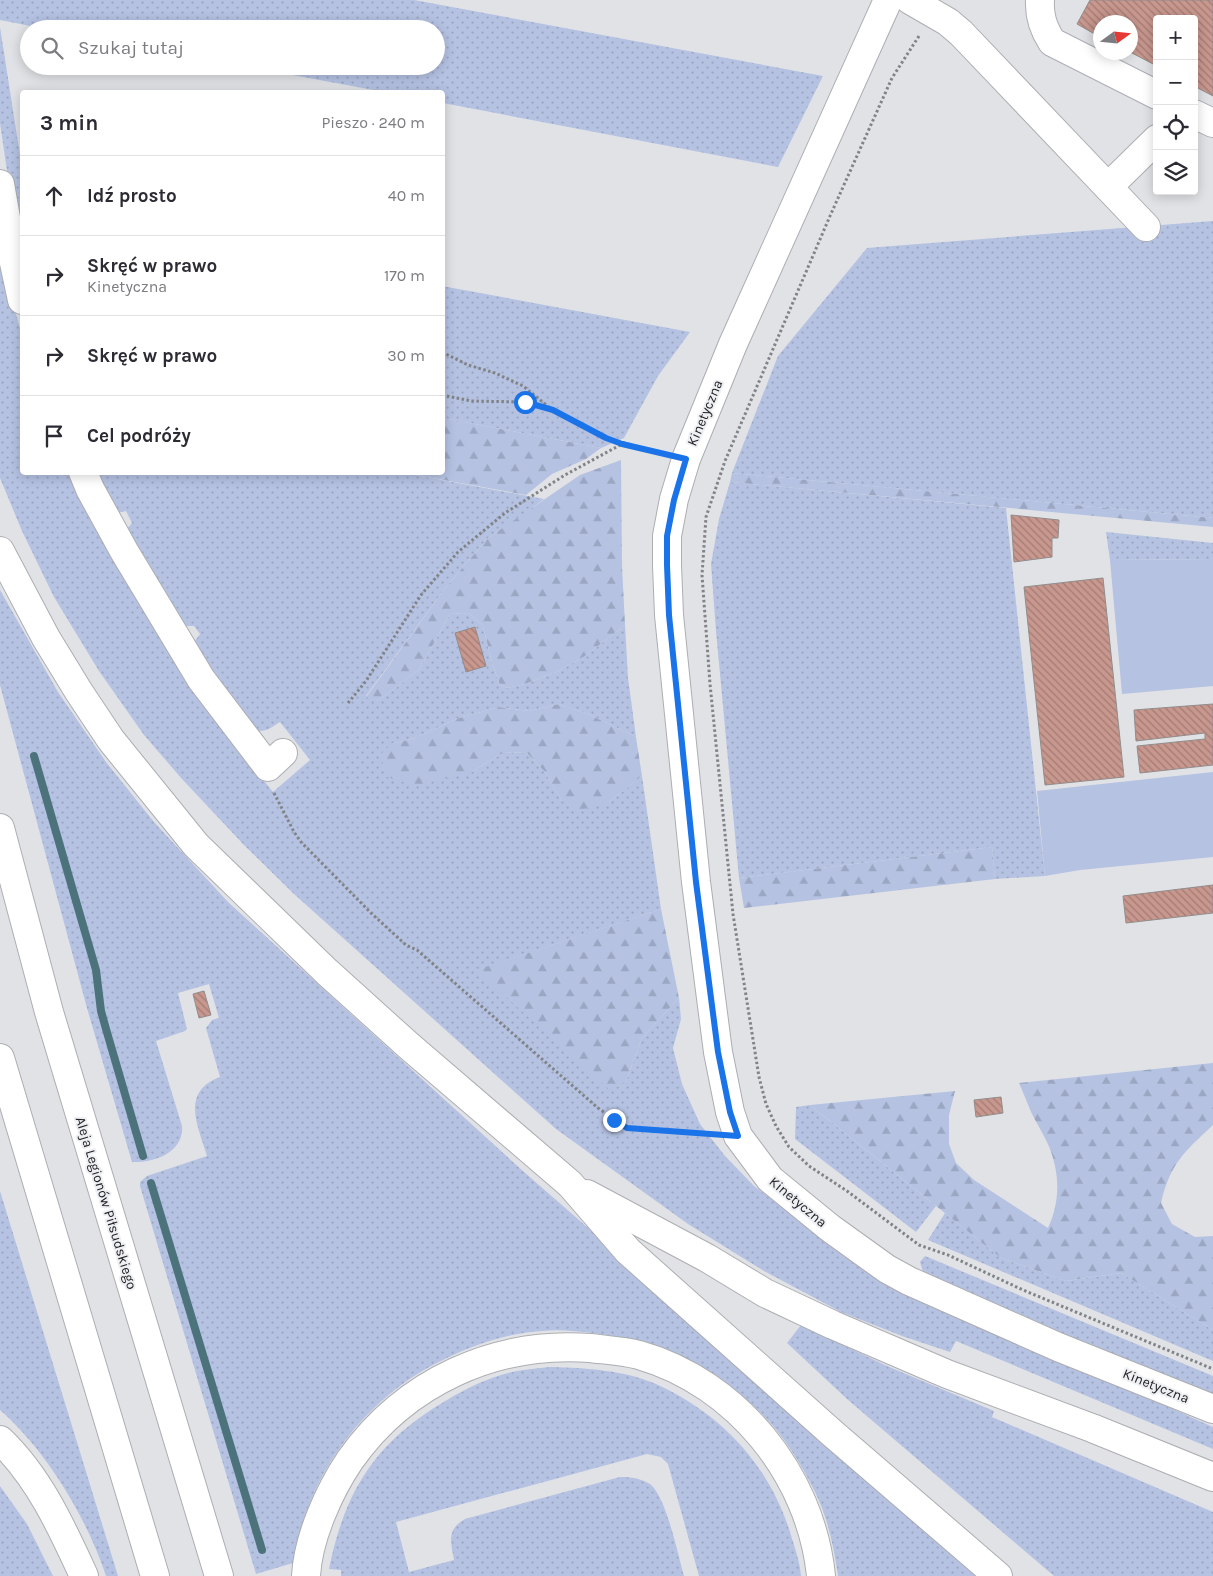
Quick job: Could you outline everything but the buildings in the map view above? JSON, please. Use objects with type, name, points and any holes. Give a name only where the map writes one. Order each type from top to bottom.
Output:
[{"type":"main road","name":"Kinetyczna","points":[[888,0],[733,344],[686,459],[674,500],[667,536],[669,615],[695,872],[717,1043],[730,1112],[738,1136],[770,1180],[830,1228],[887,1269],[909,1281],[1058,1347],[1213,1409]]},
{"type":"main road","points":[[1040,0],[1042,22],[1045,32],[1052,42],[1153,93]]},
{"type":"main road","points":[[920,6],[961,32],[1146,227]]},
{"type":"main road","points":[[1198,116],[1213,124]]},
{"type":"main road","points":[[1108,187],[1153,143]]},
{"type":"main road","points":[[0,184],[12,258],[20,292]]},
{"type":"main road","points":[[84,475],[90,490],[128,558],[201,680],[275,760]]},
{"type":"main road","points":[[0,551],[46,638],[79,692],[111,740],[196,845],[327,972],[402,1040],[570,1184],[628,1251],[832,1433],[998,1576]]},
{"type":"main road","name":"Aleja Legionów Piłsudskiego","points":[[0,828],[49,1012],[219,1576]]},
{"type":"main road","points":[[0,1058],[155,1576]]},
{"type":"main road","points":[[570,1184],[642,1225],[707,1258],[765,1292],[832,1325],[947,1374],[1092,1428],[1213,1477]]},
{"type":"main road","points":[[306,1576],[307,1565],[320,1516],[336,1481],[376,1427],[404,1402],[464,1368],[494,1356],[534,1348],[572,1347],[610,1350],[639,1355],[675,1369],[706,1387],[739,1411],[782,1462],[801,1500],[813,1530],[821,1576]]},
{"type":"main road","points":[[0,1440],[34,1482],[60,1522],[84,1576]]},
{"type":"path","points":[[920,6],[916,43],[892,78],[834,208],[725,460],[706,517],[702,575],[710,684],[733,914],[759,1077],[766,1104],[776,1126],[790,1147],[809,1166],[847,1191],[919,1245],[948,1255],[1023,1290],[1213,1369]]},
{"type":"path","points":[[445,354],[468,365],[495,373],[523,386],[553,410],[606,438],[622,444],[686,459]]},
{"type":"path","points":[[445,396],[471,401],[525,402],[553,410]]},
{"type":"path","points":[[348,703],[366,681],[421,594],[458,552],[505,514],[565,475],[622,444]]},
{"type":"path","points":[[275,760],[272,788],[300,842],[406,945],[417,950],[598,1108],[627,1128],[738,1136]]},
{"type":"green space","points":[[0,0],[414,0],[823,76],[778,167],[445,103],[445,90],[373,90],[293,75],[445,75],[445,20],[20,20],[20,24],[0,20]]},
{"type":"green space","points":[[0,27],[20,155],[20,246],[13,212],[0,123]]},
{"type":"green space","points":[[1213,221],[1213,518],[732,473],[778,356],[867,248]]},
{"type":"green space","points":[[0,246],[8,286],[20,328],[20,475],[74,475],[232,741],[273,792],[310,760],[280,722],[263,731],[245,726],[194,642],[200,634],[194,626],[183,626],[127,529],[132,523],[126,511],[117,513],[95,475],[416,475],[544,499],[488,538],[446,587],[366,696],[378,701],[419,670],[450,614],[469,613],[483,626],[492,663],[500,685],[507,688],[525,684],[556,672],[585,656],[625,625],[628,678],[636,737],[588,714],[559,704],[529,711],[499,707],[459,718],[415,738],[391,744],[472,772],[504,752],[527,753],[545,772],[562,801],[609,802],[642,776],[661,909],[477,970],[626,1081],[642,1038],[679,998],[681,1019],[673,1048],[682,1084],[700,1124],[725,1156],[754,1186],[874,1275],[1213,1427],[1213,1449],[956,1341],[950,1352],[902,1336],[841,1312],[764,1271],[688,1224],[556,1129],[294,894],[244,845],[144,735],[99,671],[54,597],[22,531],[0,478]]},
{"type":"green space","points":[[445,287],[690,332],[658,376],[624,438],[601,448],[445,418]]},
{"type":"green space","points":[[445,418],[601,448],[586,459],[552,474],[526,495],[416,475],[445,475]]},
{"type":"green space","points":[[621,460],[622,566],[625,625],[585,656],[556,672],[525,684],[507,688],[500,685],[492,663],[483,626],[469,613],[450,614],[419,670],[378,701],[366,697],[446,587],[488,538],[580,475]]},
{"type":"green space","points":[[732,473],[1213,518],[1213,527],[730,482]]},
{"type":"green space","points":[[730,482],[1006,508],[1045,876],[995,879],[992,847],[739,878],[711,564],[719,519]]},
{"type":"green space","points":[[1106,532],[1213,543],[1213,559],[1110,560]]},
{"type":"green space","points":[[1213,559],[1213,686],[1122,694],[1110,560]]},
{"type":"green space","points":[[0,590],[58,692],[106,762],[154,822],[229,903],[524,1172],[721,1344],[979,1576],[838,1576],[827,1523],[820,1502],[810,1482],[792,1451],[778,1432],[744,1397],[705,1369],[663,1349],[617,1337],[554,1330],[517,1334],[469,1348],[424,1370],[382,1400],[347,1438],[332,1459],[309,1505],[293,1563],[256,1574],[140,1186],[140,1182],[147,1176],[207,1156],[195,1111],[200,1091],[208,1083],[220,1077],[206,1028],[212,1020],[219,1018],[209,984],[178,993],[187,1029],[156,1041],[182,1126],[181,1135],[178,1143],[166,1154],[150,1160],[132,1162],[87,1008],[0,685]]},
{"type":"green space","points":[[559,704],[588,714],[636,737],[642,776],[609,802],[577,811],[562,801],[545,772],[527,753],[504,752],[472,772],[415,786],[387,777],[380,755],[391,744],[415,738],[459,718],[499,707],[529,711]]},
{"type":"green space","points":[[1213,772],[1213,857],[1080,870],[1045,876],[1037,791]]},
{"type":"green space","points":[[992,847],[995,879],[744,908],[739,878]]},
{"type":"green space","points":[[661,909],[679,998],[642,1038],[626,1081],[611,1091],[476,970]]},
{"type":"green space","points":[[1213,1063],[1213,1125],[1186,1151],[1174,1168],[1161,1203],[1172,1224],[1195,1237],[1213,1236],[1213,1330],[1121,1273],[1066,1281],[1001,1258],[810,1105],[955,1091],[949,1115],[949,1144],[956,1163],[974,1180],[1048,1228],[1057,1196],[1054,1163],[1047,1142],[1031,1112],[1019,1083]]},
{"type":"green space","points":[[810,1105],[936,1206],[916,1232],[795,1139],[796,1107]]},
{"type":"green space","points":[[0,1191],[118,1576],[106,1576],[88,1531],[63,1486],[33,1445],[0,1410]]},
{"type":"green space","points":[[945,1213],[1001,1258],[1066,1281],[1121,1273],[1213,1330],[1213,1361],[928,1240]]},
{"type":"green space","points":[[925,1256],[1213,1376],[1213,1395],[1074,1338],[923,1272],[920,1262]]},
{"type":"green space","points":[[801,1325],[887,1366],[994,1411],[992,1417],[1213,1512],[1213,1576],[1054,1576],[847,1399],[787,1343]]},
{"type":"green space","points":[[551,1367],[604,1371],[643,1379],[680,1396],[721,1426],[739,1443],[769,1484],[781,1507],[790,1532],[801,1576],[699,1576],[668,1464],[661,1457],[647,1454],[396,1522],[409,1572],[454,1560],[451,1542],[452,1532],[465,1519],[624,1477],[643,1480],[656,1491],[666,1513],[684,1576],[341,1576],[341,1570],[329,1569],[344,1515],[355,1492],[367,1470],[401,1433],[422,1416],[447,1400],[481,1382],[517,1371]]},
{"type":"green space","points":[[0,1486],[27,1524],[53,1576],[0,1576]]},
{"type":"waterway","points":[[34,756],[96,970],[101,1011],[143,1156]]},
{"type":"waterway","points":[[151,1183],[262,1550]]},
{"type":"route","points":[[525,402],[553,410],[606,438],[622,444],[686,459],[674,500],[667,536],[669,615],[696,882],[718,1052],[730,1112],[738,1136],[627,1128],[614,1120]]}]
